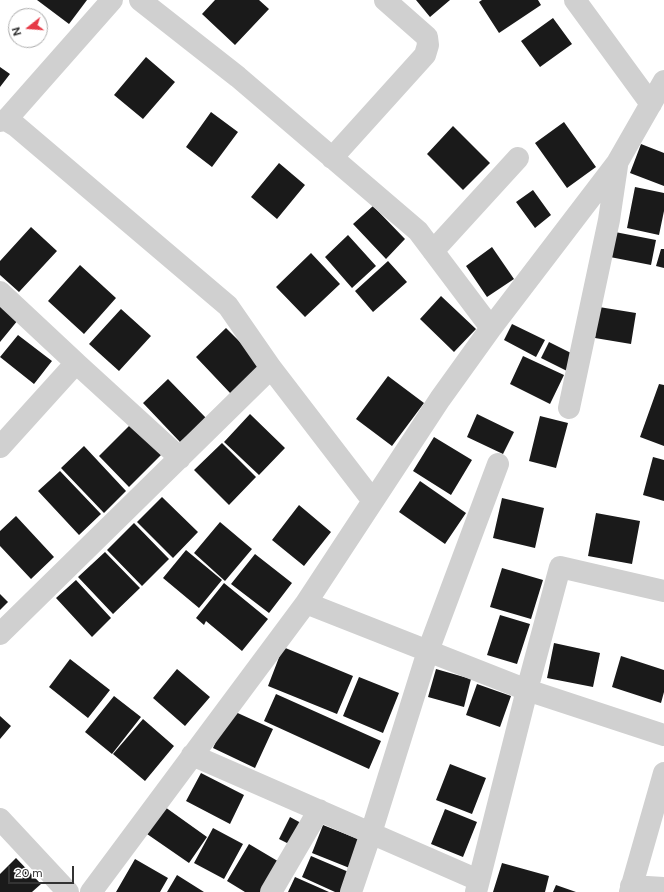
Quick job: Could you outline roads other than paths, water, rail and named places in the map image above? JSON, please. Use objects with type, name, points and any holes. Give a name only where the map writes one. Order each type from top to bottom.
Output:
[{"type":"street","points":[[112,0],[3,121],[16,126],[228,306],[271,368],[373,501]]},
{"type":"street","points":[[140,0],[238,77],[418,231],[491,328]]},
{"type":"street","points":[[332,158],[425,55],[428,45],[427,37],[385,0]]},
{"type":"street","points":[[575,0],[651,104]]},
{"type":"street","points":[[91,892],[306,603],[440,399],[491,328],[617,163],[664,81]]},
{"type":"street","points":[[433,251],[518,158]]},
{"type":"street","points":[[569,408],[608,220],[617,163]]},
{"type":"street","points":[[0,292],[180,458]]},
{"type":"street","points":[[0,447],[76,363]]},
{"type":"street","points":[[0,634],[271,368]]},
{"type":"street","points":[[351,892],[428,651],[498,464]]},
{"type":"street","points":[[192,755],[371,833],[477,886],[560,567],[664,591]]},
{"type":"street","points":[[306,603],[527,690],[664,735]]},
{"type":"street","points":[[664,773],[630,889],[664,888]]},
{"type":"street","points":[[271,892],[319,810]]},
{"type":"street","points":[[0,819],[68,892]]}]
